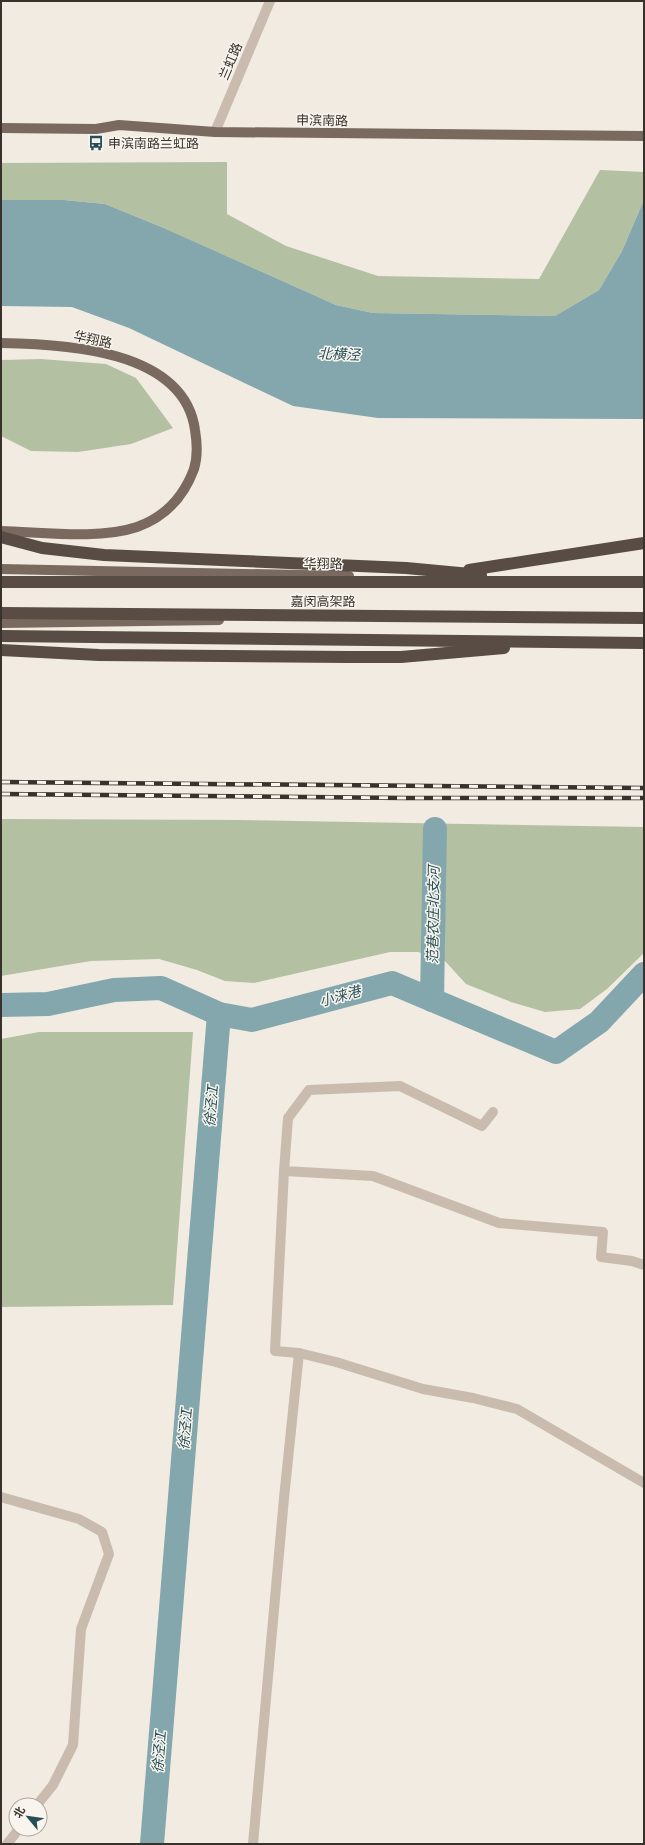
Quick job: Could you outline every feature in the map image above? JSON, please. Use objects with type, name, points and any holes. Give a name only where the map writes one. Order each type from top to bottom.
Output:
[{"type":"highway","points":[[1,537],[42,548],[104,555],[406,568],[550,582]]},
{"type":"highway","points":[[422,578],[644,543]]},
{"type":"highway","name":"嘉闵高架路","points":[[1,582],[644,582]]},
{"type":"highway","name":"嘉闵高架路","points":[[1,613],[644,617]]},
{"type":"highway","points":[[1,636],[644,643]]},
{"type":"highway","points":[[1,650],[100,655],[401,656],[561,642]]},
{"type":"main road","name":"申滨南路","points":[[1,128],[96,130],[119,125],[215,132],[644,136]]},
{"type":"main road","name":"华翔路","points":[[1,343],[45,344],[97,351],[146,368],[162,377],[174,387],[186,403],[194,421],[196,441],[196,462],[190,479],[181,495],[171,507],[159,517],[138,527],[120,532],[102,533],[1,531]]},
{"type":"main road","name":"华翔路","points":[[1,569],[644,582]]},
{"type":"main road","points":[[1,623],[644,617]]},
{"type":"street","name":"兰虹路","points":[[215,132],[270,1]]},
{"type":"street","points":[[493,1112],[482,1126],[400,1086],[309,1090],[288,1118],[284,1171],[276,1350],[299,1353],[336,1362],[423,1389],[472,1398],[518,1409],[644,1483]]},
{"type":"street","points":[[284,1171],[373,1176],[499,1222],[603,1232],[601,1257],[632,1261],[644,1265]]},
{"type":"street","points":[[253,1844],[284,1498],[299,1353]]},
{"type":"street","points":[[1,1497],[80,1519],[102,1532],[109,1554],[81,1629],[72,1745],[53,1785],[43,1797]]},
{"type":"green space","points":[[227,162],[227,214],[286,246],[378,276],[539,279],[600,170],[644,172],[644,200],[622,251],[599,290],[555,316],[373,313],[336,305],[164,228],[105,204],[64,200],[1,200],[1,163]]},
{"type":"green space","points":[[41,359],[106,364],[136,378],[173,428],[131,444],[78,452],[31,451],[1,436],[1,360]]},
{"type":"green space","points":[[1,819],[238,820],[644,827],[644,953],[607,989],[580,1009],[545,1012],[511,1002],[466,984],[445,961],[418,952],[390,952],[254,983],[225,981],[197,970],[159,959],[91,961],[1,976]]},
{"type":"green space","points":[[39,1032],[193,1032],[173,1305],[1,1307],[1,1039]]},
{"type":"water","name":"北横泾","points":[[1,200],[64,200],[105,204],[164,228],[336,305],[373,313],[555,316],[599,290],[622,251],[644,200],[644,419],[378,418],[293,406],[129,328],[72,307],[1,306]]},
{"type":"waterway","name":"范巷农庄北支河","points":[[432,1000],[435,829]]},
{"type":"waterway","name":"小涞港","points":[[1,1005],[48,1004],[114,990],[161,988],[219,1014],[252,1020],[392,983],[556,1052],[599,1022],[644,974]]},
{"type":"waterway","name":"徐泾江","points":[[152,1844],[219,1014]]},
{"type":"railway","points":[[1,782],[644,788]]},
{"type":"railway","points":[[1,794],[405,798],[644,798]]},
{"type":"place","name":"申滨南路兰虹路","points":[[96,143]]}]
